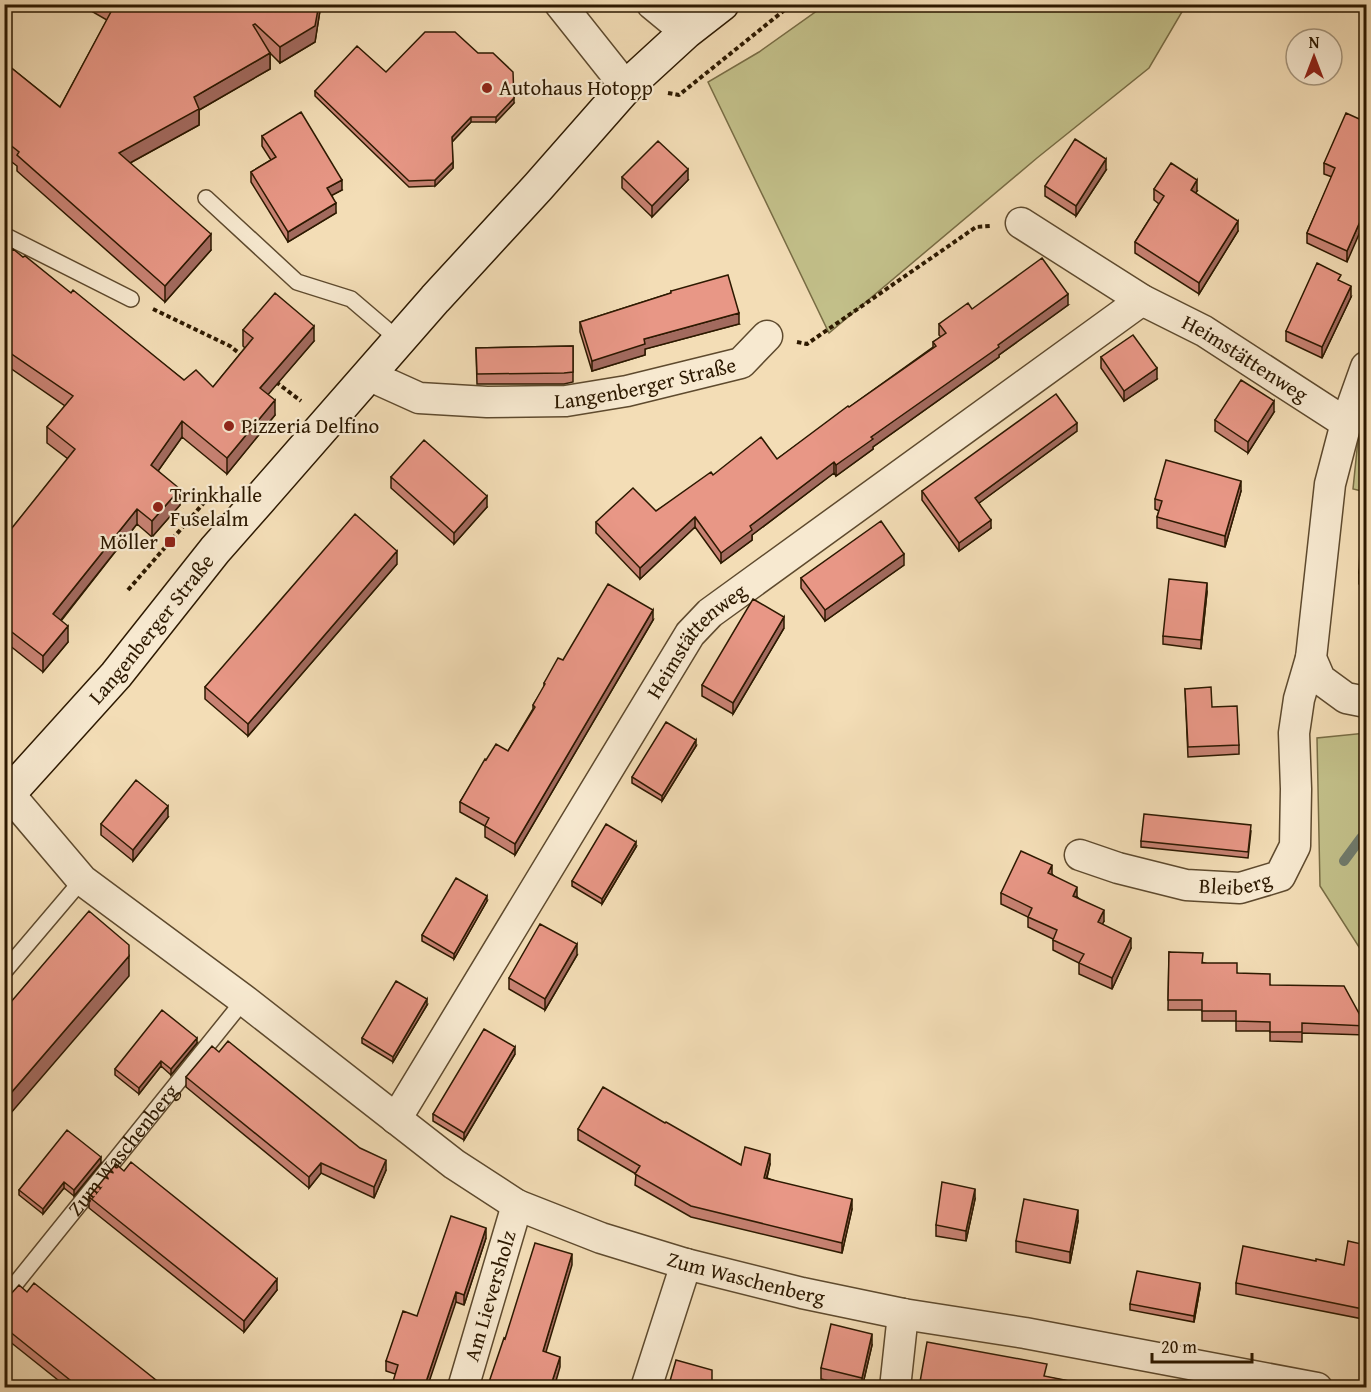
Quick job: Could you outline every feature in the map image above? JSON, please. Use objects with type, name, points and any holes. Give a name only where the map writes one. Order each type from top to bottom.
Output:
[{"type":"main road","name":"Langenberger Straße","points":[[7,797],[116,675],[216,550],[435,298],[538,187],[626,87],[686,32],[722,4]]},
{"type":"street","points":[[560,4],[626,87]]},
{"type":"street","points":[[652,4],[686,32]]},
{"type":"street","name":"Heimstättenweg","points":[[1021,224],[1142,300],[1204,331],[1346,423]]},
{"type":"street","name":"Heimstättenweg","points":[[396,1119],[690,634],[710,613],[1142,300]]},
{"type":"street","name":"Langenberger Straße","points":[[368,375],[419,398],[488,402],[567,401],[627,391],[741,363],[767,336]]},
{"type":"street","name":"Bleiberg","points":[[1080,855],[1118,868],[1186,885],[1240,888],[1280,876],[1295,846],[1294,733],[1299,699],[1311,658],[1330,484],[1346,423],[1366,367]]},
{"type":"street","points":[[1311,658],[1320,679],[1346,698],[1366,702]]},
{"type":"street","name":"Zum Waschenberg","points":[[7,797],[82,880],[244,1000],[454,1164],[517,1205],[601,1238],[686,1264],[802,1293],[903,1314],[1025,1333],[1317,1388]]},
{"type":"street","name":"Am Lieversholz","points":[[463,1388],[517,1205]]},
{"type":"street","points":[[646,1388],[686,1264]]},
{"type":"street","points":[[895,1388],[903,1314]]},
{"type":"lane","points":[[206,198],[297,282],[351,299],[399,340]]},
{"type":"lane","points":[[4,235],[131,298]]},
{"type":"lane","points":[[4,972],[82,880]]},
{"type":"lane","name":"Zum Waschenberg","points":[[4,1298],[244,1000]]},
{"type":"path","points":[[626,87],[679,95],[792,4]]},
{"type":"path","points":[[767,336],[807,344],[976,227],[1021,224]]},
{"type":"path","points":[[131,298],[230,346],[248,360]]},
{"type":"path","points":[[274,380],[327,422]]},
{"type":"path","points":[[128,590],[208,498]]},
{"type":"shaded area","points":[[825,5],[1186,5],[1149,68],[1037,158],[829,333],[708,82],[759,52]]},
{"type":"shaded area","points":[[1366,413],[1366,492],[1353,489],[1359,430]]},
{"type":"shaded area","points":[[1366,733],[1366,958],[1320,886],[1317,738]]},
{"type":"building","points":[[107,4],[319,4],[315,26],[280,47],[255,24],[253,25],[270,53],[194,97],[199,109],[119,153],[211,234],[165,286],[17,155],[19,152],[4,140],[4,62],[60,107],[113,8]]},
{"type":"building","points":[[425,32],[455,32],[478,53],[493,53],[513,72],[514,98],[496,117],[471,117],[452,137],[453,162],[435,180],[409,181],[315,91],[357,46],[386,72]]},
{"type":"building","points":[[301,112],[342,180],[327,188],[336,203],[288,232],[251,172],[276,157],[262,136]]},
{"type":"building","points":[[1346,113],[1366,122],[1366,208],[1347,251],[1307,233],[1335,168],[1324,163]]},
{"type":"building","points":[[1075,139],[1106,159],[1076,206],[1045,186]]},
{"type":"building","points":[[658,141],[688,169],[652,206],[622,177]]},
{"type":"building","points":[[1171,163],[1197,180],[1191,190],[1238,221],[1199,283],[1135,242],[1164,196],[1154,189]]},
{"type":"building","points":[[13,249],[71,293],[73,290],[184,380],[196,370],[213,387],[253,338],[243,330],[275,293],[314,326],[260,388],[275,400],[227,458],[182,421],[151,465],[180,489],[152,521],[137,509],[53,614],[68,626],[43,656],[4,626],[4,538],[75,449],[47,427],[73,396],[10,353],[4,359],[4,260]]},
{"type":"building","points":[[1042,258],[1068,294],[998,345],[999,347],[871,437],[873,439],[836,465],[834,462],[750,526],[752,530],[721,553],[695,517],[640,568],[596,522],[633,488],[656,511],[711,472],[713,475],[761,437],[777,459],[848,406],[936,346],[933,342],[946,333],[939,324],[968,303],[972,309]]},
{"type":"building","points":[[1317,263],[1341,275],[1338,280],[1351,286],[1322,347],[1286,331]]},
{"type":"building","points":[[728,275],[739,313],[644,339],[645,344],[592,361],[580,322],[671,293],[671,291]]},
{"type":"building","points":[[1133,335],[1157,368],[1124,391],[1101,357]]},
{"type":"building","points":[[573,346],[573,372],[477,374],[476,348]]},
{"type":"building","points":[[1241,380],[1274,401],[1248,442],[1215,420]]},
{"type":"building","points":[[1056,394],[1077,423],[975,498],[991,520],[959,543],[922,491]]},
{"type":"building","points":[[424,440],[487,496],[454,533],[391,477]]},
{"type":"building","points":[[1166,460],[1241,481],[1225,536],[1157,517],[1162,501],[1155,499]]},
{"type":"building","points":[[355,514],[397,551],[248,724],[205,687]]},
{"type":"building","points":[[881,521],[904,554],[825,610],[801,578]]},
{"type":"building","points":[[1361,528],[1366,528],[1366,575],[1359,573]]},
{"type":"building","points":[[1169,579],[1207,583],[1201,640],[1163,636]]},
{"type":"building","points":[[608,584],[653,610],[515,844],[485,826],[489,818],[460,802],[496,744],[508,751],[535,707],[533,705],[558,658],[563,660]]},
{"type":"building","points":[[753,599],[784,617],[733,703],[702,685]]},
{"type":"building","points":[[1211,687],[1212,707],[1237,706],[1239,745],[1188,747],[1185,689]]},
{"type":"building","points":[[666,722],[696,740],[662,796],[632,777]]},
{"type":"building","points":[[136,780],[168,806],[133,850],[101,824]]},
{"type":"building","points":[[1144,814],[1251,825],[1248,852],[1141,841]]},
{"type":"building","points":[[606,824],[636,842],[602,899],[572,881]]},
{"type":"building","points":[[1021,851],[1052,865],[1048,873],[1077,887],[1073,896],[1104,910],[1098,922],[1131,938],[1112,978],[1079,963],[1084,954],[1053,940],[1057,930],[1028,917],[1032,908],[1001,893]]},
{"type":"building","points":[[456,878],[487,896],[454,954],[422,935]]},
{"type":"building","points":[[89,911],[129,945],[129,956],[4,1101],[4,1010]]},
{"type":"building","points":[[540,924],[577,944],[545,999],[509,978]]},
{"type":"building","points":[[1169,952],[1203,953],[1202,963],[1237,963],[1237,973],[1270,974],[1270,985],[1344,986],[1366,1026],[1302,1023],[1302,1032],[1270,1032],[1270,1022],[1236,1021],[1236,1011],[1202,1011],[1202,1000],[1168,1000]]},
{"type":"building","points":[[396,981],[427,999],[393,1057],[362,1038]]},
{"type":"building","points":[[162,1010],[197,1038],[171,1069],[161,1061],[139,1088],[115,1069]]},
{"type":"building","points":[[484,1029],[515,1047],[464,1133],[433,1114]]},
{"type":"building","points":[[228,1041],[360,1148],[386,1160],[374,1187],[321,1163],[309,1177],[186,1077],[212,1046],[219,1052]]},
{"type":"building","points":[[603,1087],[741,1165],[745,1147],[770,1154],[764,1178],[852,1199],[842,1243],[691,1206],[635,1174],[640,1166],[578,1129]]},
{"type":"building","points":[[67,1130],[101,1157],[74,1190],[64,1182],[43,1209],[19,1190]]},
{"type":"building","points":[[131,1162],[277,1279],[244,1321],[89,1197],[116,1164],[124,1171]]},
{"type":"building","points":[[942,1182],[975,1189],[966,1231],[936,1225]]},
{"type":"building","points":[[1024,1199],[1078,1210],[1070,1252],[1016,1241]]},
{"type":"building","points":[[451,1216],[486,1228],[464,1295],[456,1292],[424,1388],[391,1388],[398,1365],[386,1361],[403,1311],[417,1316]]},
{"type":"building","points":[[1348,1241],[1366,1245],[1366,1291],[1363,1309],[1236,1283],[1243,1246],[1344,1265]]},
{"type":"building","points":[[535,1243],[572,1254],[543,1351],[560,1357],[550,1388],[487,1388],[505,1339]]},
{"type":"building","points":[[1137,1271],[1200,1283],[1194,1316],[1130,1304]]},
{"type":"building","points":[[34,1283],[166,1388],[80,1388],[4,1327],[4,1298],[8,1297],[19,1285],[27,1292]]},
{"type":"building","points":[[831,1324],[872,1334],[862,1378],[821,1368]]},
{"type":"building","points":[[927,1342],[1047,1364],[1044,1376],[1105,1388],[950,1388],[920,1382]]},
{"type":"building","points":[[676,1360],[712,1370],[710,1388],[668,1388]]},
{"type":"waterway","points":[[1344,861],[1366,834]]},
{"type":"place","name":"Autohaus Hotopp","points":[[487,88]]},
{"type":"place","name":"Pizzeria Delfino","points":[[229,426]]},
{"type":"place","name":"Trinkhalle Fuselalm","points":[[158,507]]},
{"type":"place","name":"Möller","points":[[170,542]]}]
